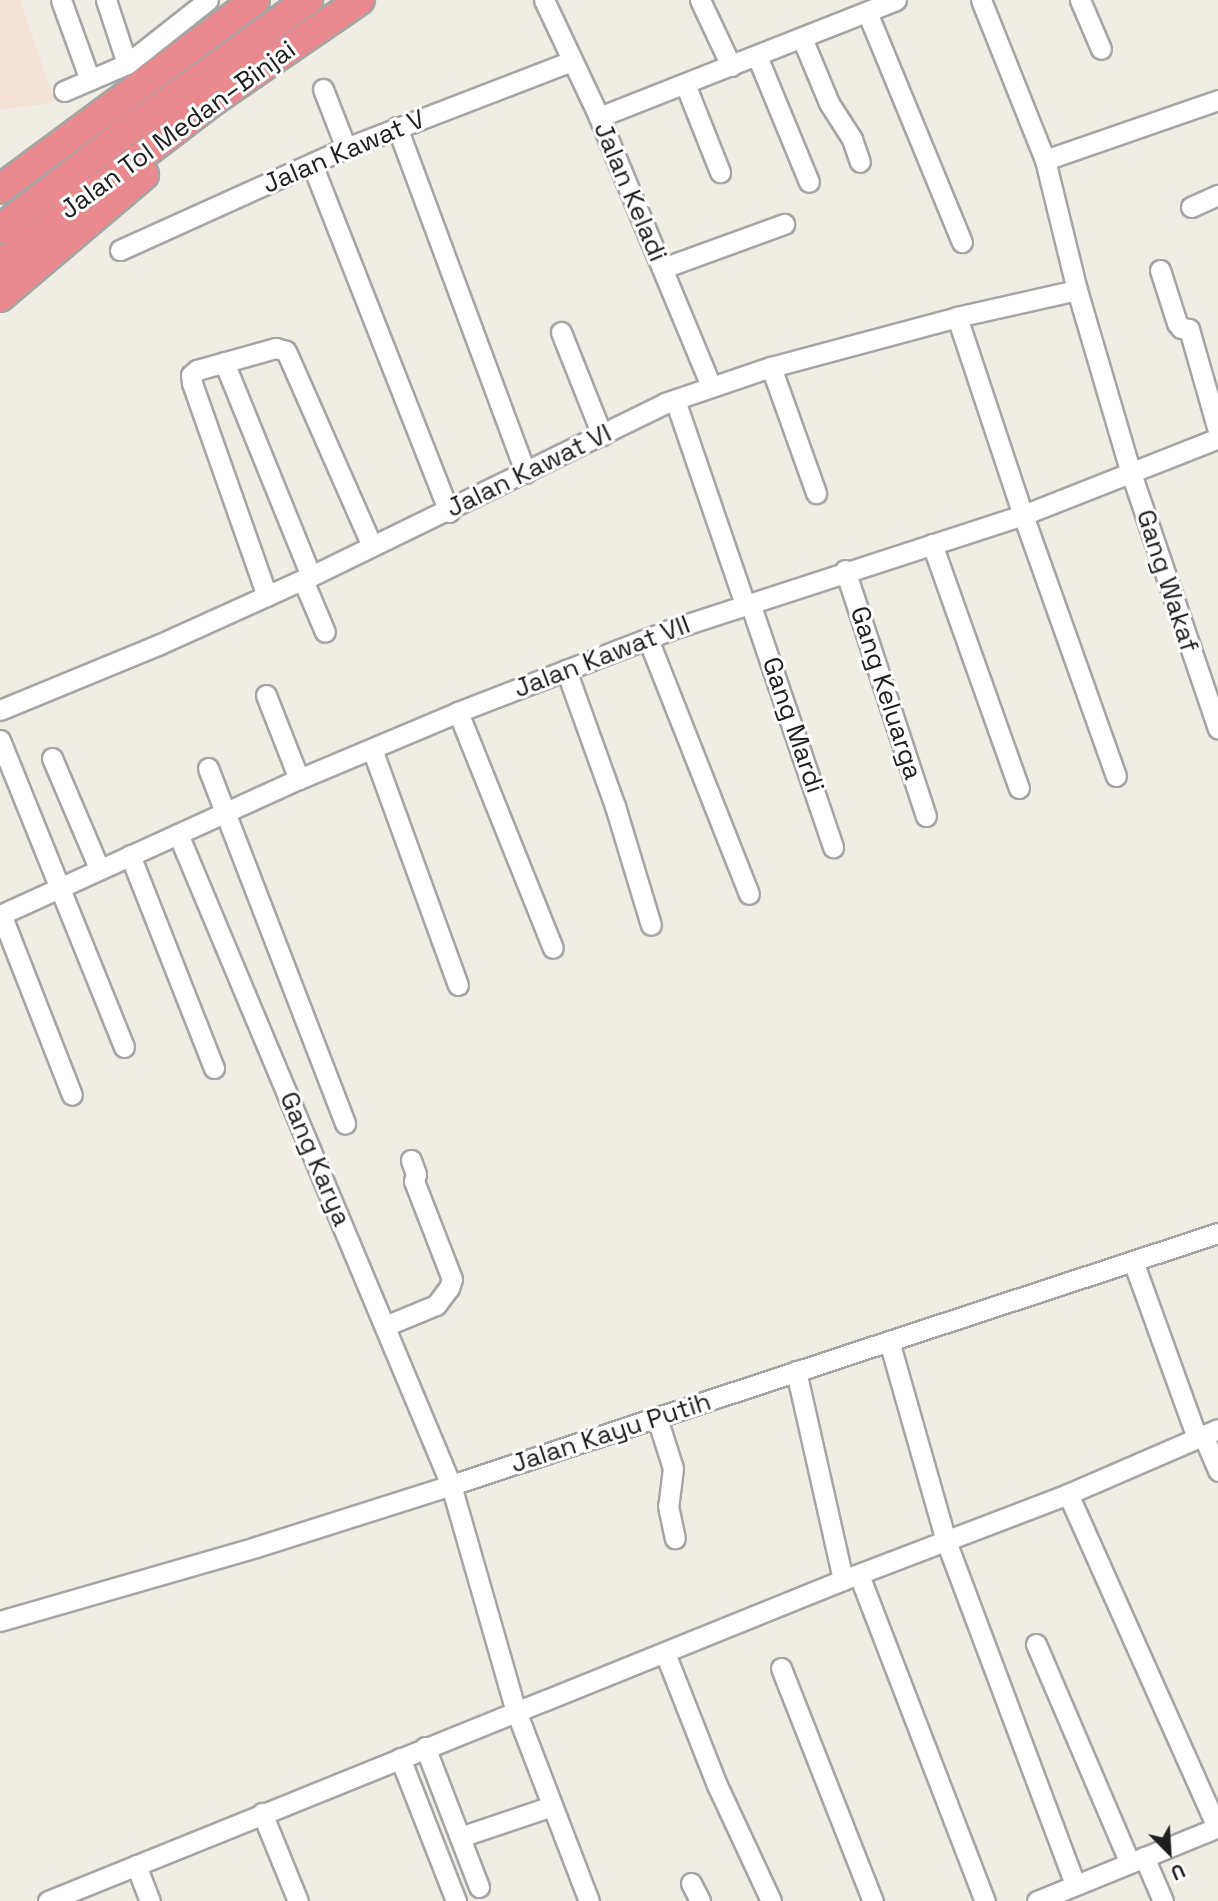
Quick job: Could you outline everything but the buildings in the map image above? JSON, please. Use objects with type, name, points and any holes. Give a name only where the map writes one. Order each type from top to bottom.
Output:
[{"type":"highway","points":[[0,177],[139,70],[255,0]]},
{"type":"highway","name":"Jalan Tol Medan–Binjai","points":[[0,229],[129,129],[308,0]]},
{"type":"highway","name":"Jalan Tol Medan–Binjai","points":[[0,264],[154,145],[293,44],[360,0]]},
{"type":"highway","points":[[0,298],[218,113],[293,44]]},
{"type":"highway","points":[[0,189],[139,70]]},
{"type":"street","points":[[61,0],[90,80]]},
{"type":"street","points":[[106,0],[139,70]]},
{"type":"street","points":[[64,91],[90,80],[139,70],[208,0]]},
{"type":"street","name":"Jalan Keladi","points":[[544,0],[598,117],[711,386]]},
{"type":"street","points":[[700,0],[731,66]]},
{"type":"street","points":[[598,117],[896,0]]},
{"type":"street","name":"Gang Wakaf","points":[[981,0],[1045,160],[1077,290],[1131,473],[1218,729]]},
{"type":"street","points":[[1080,0],[1101,49]]},
{"type":"street","points":[[867,12],[962,242]]},
{"type":"street","points":[[802,38],[828,103],[852,139],[860,162]]},
{"type":"street","points":[[757,56],[809,182]]},
{"type":"street","name":"Jalan Kawat V","points":[[120,250],[346,148],[571,61]]},
{"type":"street","points":[[685,84],[720,172]]},
{"type":"street","points":[[323,89],[346,148]]},
{"type":"street","points":[[1045,160],[1218,100]]},
{"type":"street","points":[[397,127],[526,473]]},
{"type":"street","points":[[312,164],[449,512]]},
{"type":"street","points":[[1191,207],[1218,195]]},
{"type":"street","points":[[663,268],[784,224]]},
{"type":"street","points":[[1160,270],[1179,327],[1189,329],[1218,431]]},
{"type":"street","name":"Jalan Kawat VI","points":[[0,710],[158,645],[307,578],[449,512],[675,400],[771,367],[957,317],[1077,290]]},
{"type":"street","points":[[957,317],[1023,514],[1116,776]]},
{"type":"street","points":[[561,332],[602,435]]},
{"type":"street","points":[[267,596],[192,383],[191,375],[197,370],[276,348],[286,351],[372,546]]},
{"type":"street","points":[[224,362],[325,632]]},
{"type":"street","points":[[771,367],[816,493]]},
{"type":"street","name":"Gang Mardi","points":[[675,400],[833,847]]},
{"type":"street","name":"Jalan Kawat VII","points":[[0,914],[299,779],[458,712],[648,639],[845,570],[1023,514],[1218,438]]},
{"type":"street","points":[[932,544],[1019,788]]},
{"type":"street","name":"Gang Keluarga","points":[[845,570],[926,816]]},
{"type":"street","points":[[648,639],[749,894]]},
{"type":"street","points":[[566,670],[615,806],[651,925]]},
{"type":"street","points":[[266,695],[299,779]]},
{"type":"street","points":[[458,712],[553,948]]},
{"type":"street","points":[[0,740],[124,1048]]},
{"type":"street","points":[[372,749],[458,985]]},
{"type":"street","points":[[52,758],[99,868]]},
{"type":"street","points":[[208,768],[345,1123]]},
{"type":"street","name":"Gang Karya","points":[[178,834],[451,1485],[516,1711],[589,1901]]},
{"type":"street","points":[[130,855],[214,1068]]},
{"type":"street","points":[[0,914],[72,1095]]},
{"type":"street","points":[[385,1326],[436,1305],[449,1289],[452,1279],[417,1189],[411,1160]]},
{"type":"street","name":"Jalan Kayu Putih","points":[[0,1621],[257,1546],[451,1485],[1218,1233]]},
{"type":"street","points":[[1133,1261],[1206,1434],[1218,1471]]},
{"type":"street","points":[[889,1341],[946,1541],[1075,1885]]},
{"type":"street","points":[[796,1371],[851,1578],[985,1901]]},
{"type":"street","points":[[657,1418],[673,1468],[668,1506],[675,1538]]},
{"type":"street","points":[[48,1901],[516,1711],[1068,1494],[1206,1434]]},
{"type":"street","points":[[1037,1901],[1217,1830],[1068,1494]]},
{"type":"street","points":[[1036,1644],[1137,1860],[1163,1901]]},
{"type":"street","points":[[665,1653],[717,1785],[771,1901]]},
{"type":"street","points":[[781,1668],[873,1901]]},
{"type":"street","points":[[425,1748],[479,1887]]},
{"type":"street","points":[[400,1758],[456,1901]]},
{"type":"street","points":[[439,1857],[462,1842],[552,1806]]},
{"type":"street","points":[[262,1813],[298,1901]]},
{"type":"street","points":[[136,1866],[150,1901]]},
{"type":"street","points":[[691,1883],[700,1901]]},
{"type":"shaded area","points":[[0,0],[20,0],[55,102],[0,110]]}]
